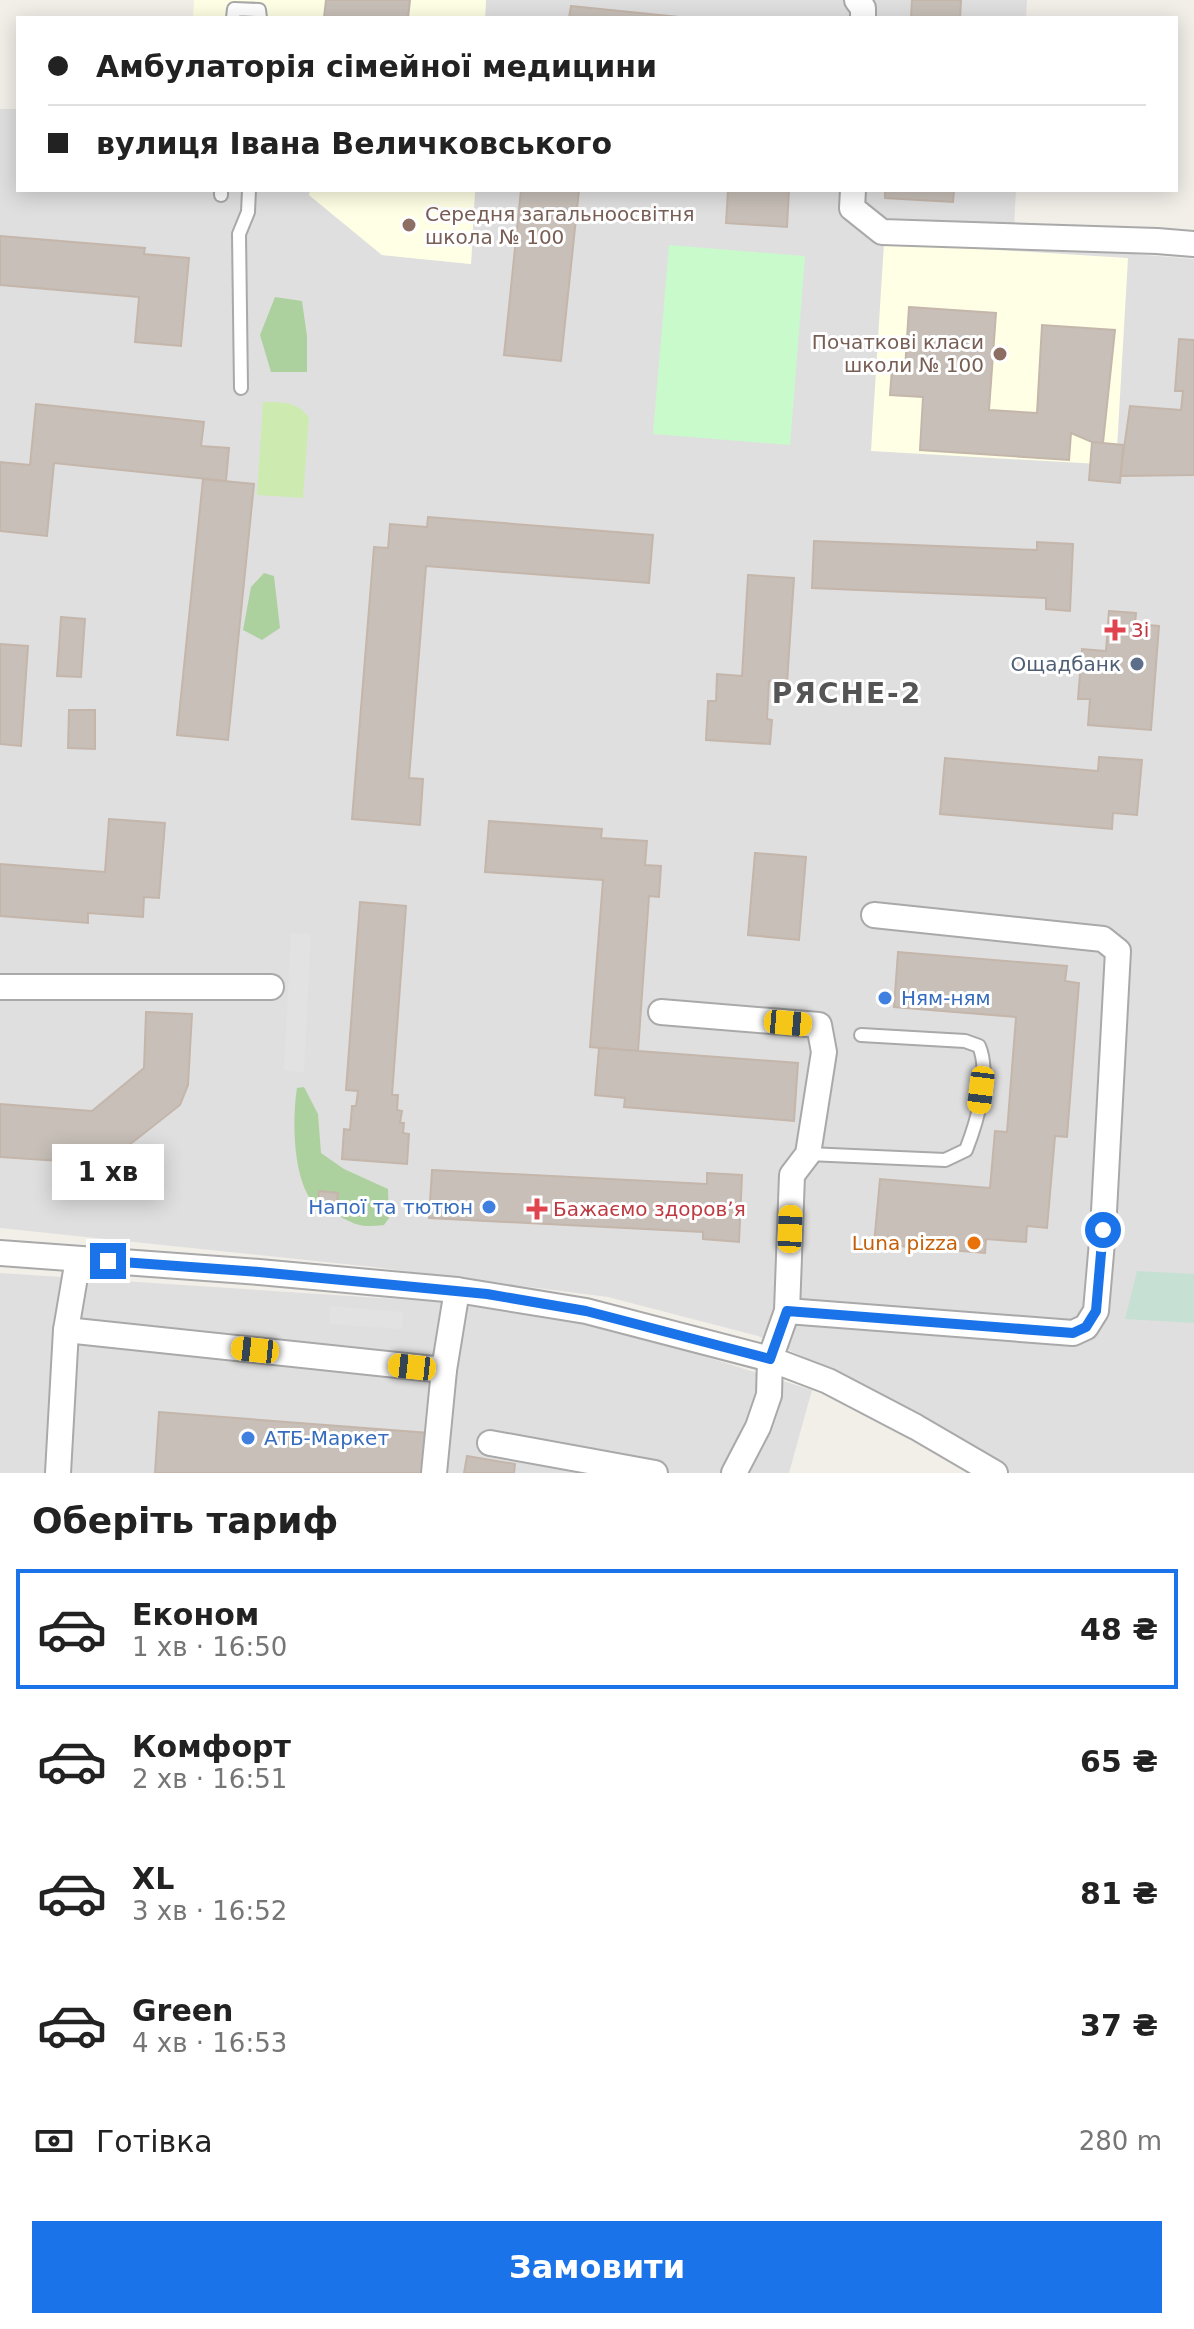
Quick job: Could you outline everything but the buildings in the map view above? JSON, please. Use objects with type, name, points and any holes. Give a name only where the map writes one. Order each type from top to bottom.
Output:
[{"type":"street","points":[[853,192],[852,208],[882,232],[1194,244]]},
{"type":"street","points":[[787,1311],[1073,1333],[1086,1327],[1096,1311],[1118,951],[1103,939],[874,915]]},
{"type":"street","points":[[0,987],[271,987]]},
{"type":"street","points":[[661,1012],[819,1025],[824,1052],[808,1154],[792,1175],[787,1311],[770,1359],[769,1395],[758,1427],[734,1473]]},
{"type":"street","points":[[0,1253],[457,1290],[586,1311],[770,1359],[836,1385],[995,1473]]},
{"type":"street","points":[[58,1473],[66,1330],[78,1259]]},
{"type":"street","points":[[434,1473],[444,1370],[457,1290]]},
{"type":"street","points":[[66,1330],[444,1370]]},
{"type":"street","points":[[490,1443],[655,1473]]},
{"type":"lane","points":[[233,16],[237,7],[259,10],[260,16]]},
{"type":"lane","points":[[241,388],[239,234],[248,212],[249,192]]},
{"type":"lane","points":[[808,1154],[945,1160],[966,1150],[977,1121],[985,1059],[979,1046],[965,1041],[861,1035]]},
{"type":"shaded area","points":[[194,0],[486,0],[485,16],[193,16]]},
{"type":"shaded area","points":[[486,0],[1027,0],[1026,16],[485,16]]},
{"type":"shaded area","points":[[0,109],[16,109],[16,192],[310,192],[310,196],[382,255],[471,264],[475,192],[1016,192],[1013,244],[1194,259],[1194,1473],[1011,1473],[821,1365],[758,1336],[608,1297],[373,1267],[0,1228]]},
{"type":"shaded area","name":"Середня загальноосвітня школа № 100","points":[[310,192],[475,192],[471,264],[382,255],[309,195]]},
{"type":"shaded area","name":"Початкові класи школи № 100","points":[[884,243],[1128,258],[1116,465],[871,451]]},
{"type":"shaded area","points":[[291,933],[311,934],[304,1072],[284,1070]]},
{"type":"shaded area","points":[[1137,1271],[1194,1274],[1194,1323],[1125,1319]]},
{"type":"shaded area","points":[[0,1273],[504,1306],[575,1316],[812,1390],[789,1473],[0,1473]]},
{"type":"shaded area","points":[[330,1306],[403,1312],[402,1329],[329,1324]]},
{"type":"green space","points":[[669,245],[805,256],[790,445],[653,434]]},
{"type":"green space","points":[[275,297],[302,301],[307,336],[307,372],[271,372],[260,335]]},
{"type":"green space","points":[[263,402],[294,405],[309,418],[303,498],[257,495]]},
{"type":"green space","points":[[264,573],[274,576],[280,628],[262,640],[243,630],[251,587]]},
{"type":"green space","points":[[304,1087],[318,1114],[321,1153],[344,1169],[388,1189],[389,1218],[384,1225],[354,1223],[319,1208],[310,1198],[299,1169],[295,1134],[297,1088]]},
{"type":"place","name":"Середня загальноосвітня школа № 100","points":[[409,225]]},
{"type":"place","name":"Початкові класи школи № 100","points":[[1000,354]]},
{"type":"place","name":"3і","points":[[1115,630]]},
{"type":"place","name":"Ощадбанк","points":[[1137,664]]},
{"type":"place","name":"Ням-ням","points":[[885,998]]},
{"type":"place","name":"Напої та тютюн","points":[[489,1207]]},
{"type":"place","name":"Бажаємо здоровʼя","points":[[537,1209]]},
{"type":"place","name":"Luna pizza","points":[[974,1243]]},
{"type":"place","name":"АТБ-Маркет","points":[[248,1438]]},
{"type":"district","name":"РЯСНЕ-2","points":[[847,693]]},
{"type":"route","points":[[108,1261],[487,1294],[586,1311],[770,1359],[787,1311],[1073,1333],[1086,1327],[1096,1311],[1103,1230]]}]
